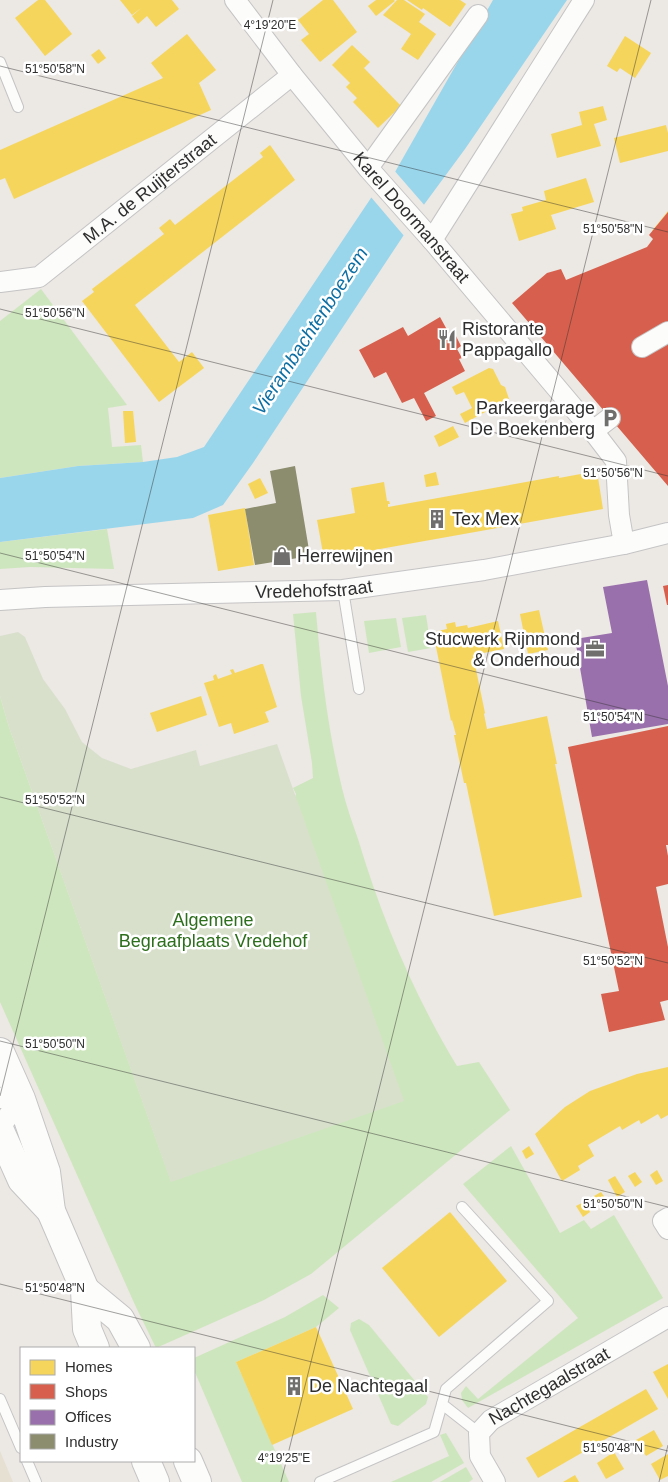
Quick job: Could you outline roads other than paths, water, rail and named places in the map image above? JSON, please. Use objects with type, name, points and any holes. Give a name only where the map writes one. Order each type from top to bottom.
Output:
[{"type":"street","points":[[427,235],[584,0]]},
{"type":"street","name":"Karel Doormanstraat","points":[[245,4],[292,74],[372,173],[427,235],[593,431],[616,461],[619,515],[624,544]]},
{"type":"street","points":[[372,173],[478,15]]},
{"type":"street","name":"M.A. de Ruijterstraat","points":[[0,282],[38,277],[292,74]]},
{"type":"street","points":[[642,347],[668,332]]},
{"type":"street","points":[[593,431],[610,418]]},
{"type":"street","name":"Vredehofstraat","points":[[0,600],[45,597],[343,590],[484,570],[624,544],[668,533]]},
{"type":"street","points":[[0,1052],[10,1099],[46,1172],[51,1212],[86,1290],[87,1330],[95,1347]]},
{"type":"street","points":[[0,1127],[10,1099]]},
{"type":"street","points":[[0,1131],[22,1180],[51,1212]]},
{"type":"street","points":[[668,1218],[663,1221],[668,1229]]},
{"type":"street","points":[[86,1290],[120,1319],[135,1347]]},
{"type":"street","name":"Nachtegaalstraat","points":[[495,1482],[480,1456],[479,1433],[490,1420],[668,1317]]},
{"type":"street","points":[[146,1462],[156,1482]]},
{"type":"street","points":[[188,1462],[197,1482]]},
{"type":"lane","points":[[0,62],[18,107]]},
{"type":"lane","points":[[343,590],[359,689]]},
{"type":"lane","points":[[320,1482],[434,1432],[446,1389],[548,1301],[462,1207]]},
{"type":"lane","points":[[0,1399],[20,1446]]},
{"type":"lane","points":[[442,1404],[479,1433]]},
{"type":"lane","points":[[27,1462],[36,1482]]},
{"type":"water","name":"Vierambachtenboezem","points":[[493,0],[567,0],[465,149],[423,206],[253,463],[223,505],[193,518],[0,542],[0,478],[78,466],[143,462],[177,457],[204,447],[373,195],[395,172]]},
{"type":"place","name":"Ristorante Pappagallo","points":[[447,339]]},
{"type":"place","name":"Parkeergarage De Boekenberg","points":[[610,418]]},
{"type":"place","name":"Tex Mex","points":[[437,519]]},
{"type":"place","name":"Herrewijnen","points":[[282,556]]},
{"type":"place","name":"Stucwerk Rijnmond & Onderhoud","points":[[595,649]]},
{"type":"place","name":"De Nachtegaal","points":[[294,1386]]},
{"type":"park label","name":"Algemene Begraafplaats Vredehof","points":[[213,930]]}]
